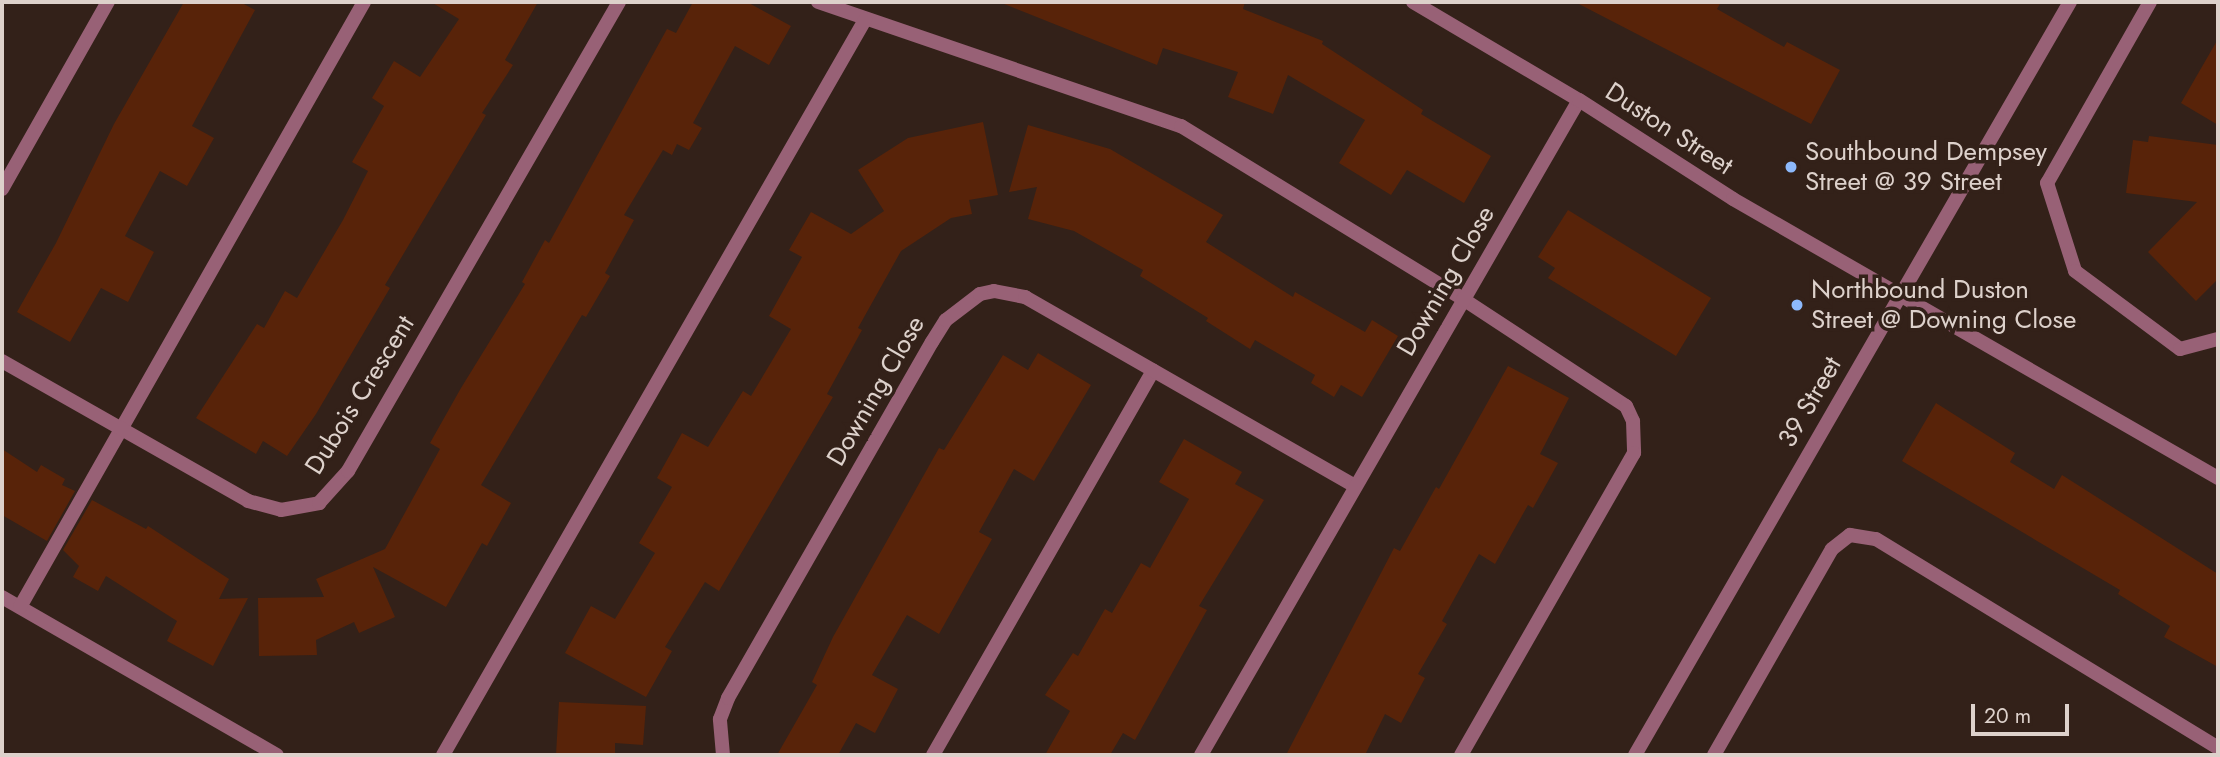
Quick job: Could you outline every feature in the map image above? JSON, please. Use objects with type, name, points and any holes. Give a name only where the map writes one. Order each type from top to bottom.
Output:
[{"type":"street","points":[[2,189],[108,2]]},
{"type":"street","points":[[20,607],[364,2]]},
{"type":"street","name":"Dubois Crescent","points":[[2,361],[264,507],[301,508],[319,503],[335,489],[619,2]]},
{"type":"street","points":[[818,2],[1181,126],[1614,394],[1633,421],[1634,453],[1461,755]]},
{"type":"street","name":"Duston Street","points":[[1413,2],[1579,100],[1733,199],[2218,478]]},
{"type":"street","name":"39 Street","points":[[1635,755],[2070,2]]},
{"type":"street","points":[[2150,2],[2047,183],[2075,271],[2180,349],[2218,339]]},
{"type":"street","points":[[443,755],[865,20]]},
{"type":"street","name":"Downing Close","points":[[1201,755],[1579,100]]},
{"type":"street","name":"Downing Close","points":[[723,755],[720,719],[728,698],[932,342],[962,306],[994,290],[1025,297],[1355,486]]},
{"type":"street","points":[[933,755],[1153,371]]},
{"type":"street","points":[[1714,755],[1832,549],[1850,536],[1876,539],[2218,748]]},
{"type":"street","points":[[2,597],[277,755]]},
{"type":"building","points":[[184,2],[240,2],[255,10],[192,126],[214,138],[187,186],[160,171],[125,236],[154,252],[128,302],[101,288],[70,342],[17,312],[56,243],[114,124]]},
{"type":"building","points":[[431,2],[538,2],[505,60],[513,65],[482,113],[486,115],[385,285],[390,288],[316,414],[287,456],[263,441],[256,454],[196,418],[257,324],[264,328],[285,291],[297,298],[343,220],[368,171],[352,162],[384,106],[372,98],[394,61],[420,77],[459,19]]},
{"type":"building","points":[[693,2],[747,2],[791,26],[769,65],[735,46],[693,123],[702,128],[689,150],[677,144],[672,155],[663,150],[624,215],[634,220],[605,273],[610,276],[586,317],[582,315],[481,485],[511,503],[487,546],[482,543],[446,607],[373,567],[395,617],[359,633],[354,622],[316,640],[317,655],[259,656],[258,598],[324,597],[316,579],[385,549],[440,449],[430,443],[525,284],[522,282],[545,240],[549,243],[667,29],[676,33]]},
{"type":"building","points":[[999,2],[1245,2],[1243,9],[1323,41],[1322,44],[1423,110],[1421,114],[1491,156],[1464,203],[1407,170],[1391,195],[1339,163],[1365,120],[1288,75],[1273,114],[1228,97],[1238,72],[1163,48],[1157,65]]},
{"type":"building","points":[[1575,2],[1721,2],[1717,9],[1784,47],[1787,42],[1840,70],[1811,124]]},
{"type":"building","points":[[2218,39],[2218,125],[2181,103]]},
{"type":"building","points":[[983,122],[998,195],[969,200],[972,214],[951,218],[901,251],[858,328],[862,330],[827,394],[833,397],[719,591],[705,582],[665,647],[672,651],[646,697],[565,653],[591,606],[615,619],[655,553],[639,543],[672,487],[657,478],[682,433],[708,447],[743,391],[751,396],[791,329],[769,316],[802,257],[789,250],[811,212],[851,234],[884,211],[858,170],[908,138]]},
{"type":"building","points":[[1028,125],[1110,149],[1223,215],[1206,242],[1293,297],[1295,292],[1365,332],[1372,320],[1398,336],[1362,397],[1341,385],[1334,397],[1311,383],[1315,375],[1255,340],[1250,349],[1206,321],[1208,318],[1140,276],[1143,270],[1074,231],[1028,219],[1037,187],[1009,192]]},
{"type":"building","points":[[2149,136],[2218,145],[2218,279],[2196,301],[2148,252],[2197,202],[2126,193],[2133,140],[2148,142]]},
{"type":"building","points":[[1568,210],[1711,298],[1676,356],[1548,278],[1555,268],[1538,257]]},
{"type":"building","points":[[1038,353],[1091,385],[1034,481],[1014,469],[979,532],[992,539],[939,634],[907,615],[872,675],[898,689],[875,733],[856,723],[838,755],[777,755],[817,685],[812,682],[833,637],[939,448],[944,450],[1003,355],[1028,370]]},
{"type":"building","points":[[1508,366],[1569,398],[1540,454],[1558,463],[1533,508],[1528,505],[1495,564],[1479,554],[1442,621],[1447,624],[1418,674],[1425,678],[1401,723],[1385,714],[1365,755],[1286,755],[1394,548],[1400,551],[1436,487],[1439,489]]},
{"type":"building","points":[[1936,403],[2015,453],[2010,462],[2054,489],[2062,475],[2218,574],[2218,667],[2164,637],[2170,626],[2118,594],[2120,590],[1902,461]]},
{"type":"building","points":[[1184,439],[1242,472],[1235,484],[1264,500],[1199,606],[1207,610],[1135,740],[1123,733],[1110,755],[1045,755],[1070,711],[1045,695],[1073,653],[1078,656],[1105,609],[1112,613],[1141,563],[1150,568],[1189,499],[1159,482]]},
{"type":"building","points":[[2,449],[37,472],[41,465],[65,479],[62,485],[75,491],[47,541],[2,515]]},
{"type":"building","points":[[92,500],[146,529],[148,526],[229,579],[219,599],[248,598],[213,666],[167,641],[177,621],[106,576],[98,591],[73,577],[79,566],[63,550]]},
{"type":"building","points":[[559,702],[646,706],[643,745],[615,743],[615,755],[556,755]]},
{"type":"place","name":"Southbound Dempsey Street @ 39 Street","points":[[1791,167]]},
{"type":"place","name":"Northbound Duston Street @ Downing Close","points":[[1797,305]]}]
